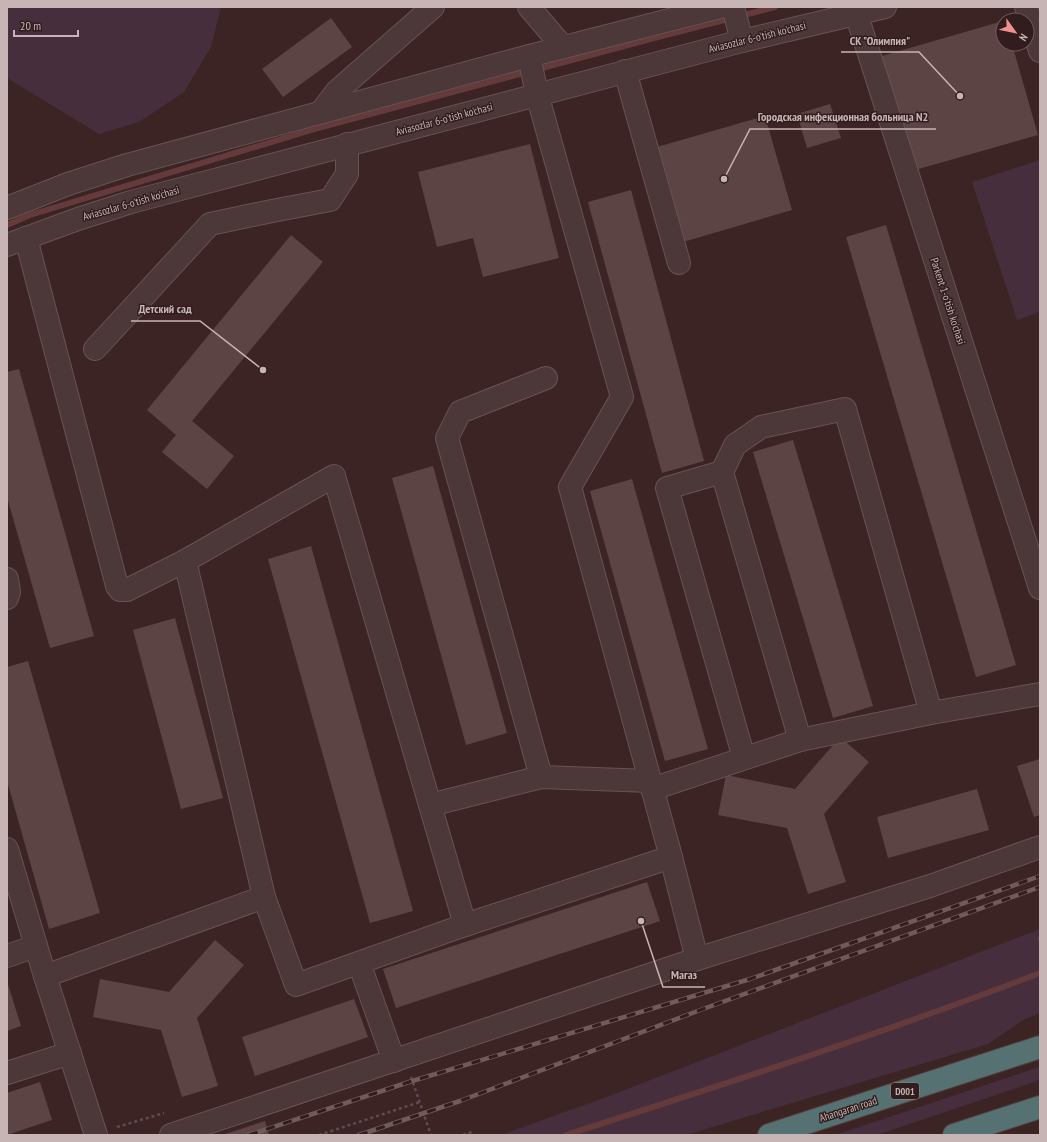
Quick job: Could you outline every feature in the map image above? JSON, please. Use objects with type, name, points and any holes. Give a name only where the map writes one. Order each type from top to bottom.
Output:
[{"type":"highway","name":"Ahangaran road","points":[[769,1135],[1040,1047]]},
{"type":"highway","points":[[954,1135],[1040,1107]]},
{"type":"street","points":[[321,112],[337,91],[433,7]]},
{"type":"street","points":[[529,7],[563,47]]},
{"type":"street","name":"Aviasozlar 6-o'tish ko'chasi","points":[[13,226],[68,184],[127,165],[321,112],[532,73],[624,71],[741,37],[885,7]]},
{"type":"street","points":[[1026,7],[1040,51]]},
{"type":"street","points":[[729,8],[741,37]]},
{"type":"street","name":"Aviasozlar 6-o'tish ko'chasi","points":[[13,226],[78,219],[131,202],[347,144],[532,73],[563,47],[696,10],[729,8]]},
{"type":"street","name":"Parkent 1-o'tish ko'chasi","points":[[856,13],[1040,588]]},
{"type":"street","points":[[624,71],[679,262]]},
{"type":"street","points":[[532,73],[622,397],[570,487],[697,958]]},
{"type":"street","points":[[95,349],[210,224],[330,200],[347,174],[347,144]]},
{"type":"street","points":[[13,226],[117,586],[120,590],[127,590],[185,560],[334,476],[465,925]]},
{"type":"street","points":[[541,777],[447,438],[460,412],[546,378]]},
{"type":"street","points":[[800,740],[722,472],[735,445],[761,427],[845,409],[932,713]]},
{"type":"street","points":[[722,472],[668,488],[744,758]]},
{"type":"street","points":[[185,560],[264,897],[296,985],[465,925],[671,857]]},
{"type":"street","points":[[7,579],[9,592],[7,598]]},
{"type":"street","points":[[430,805],[541,777],[651,785],[800,740],[932,713],[1040,694]]},
{"type":"street","points":[[171,1135],[402,1067],[697,958],[930,886],[1040,847]]},
{"type":"street","points":[[7,849],[45,976],[96,1135]]},
{"type":"street","points":[[45,976],[264,897]]},
{"type":"street","points":[[7,956],[36,946]]},
{"type":"street","points":[[359,963],[402,1067]]},
{"type":"street","points":[[7,1073],[70,1054]]},
{"type":"path","points":[[402,1067],[420,1102],[431,1135]]},
{"type":"path","points":[[319,1135],[420,1102]]},
{"type":"path","points":[[463,1135],[472,1132],[473,1135]]},
{"type":"shaded area","points":[[7,7],[221,7],[211,47],[184,92],[139,122],[99,134],[7,78]]},
{"type":"shaded area","points":[[1040,160],[1040,312],[1017,320],[972,182]]},
{"type":"shaded area","points":[[1040,929],[1040,1013],[1023,1020],[988,1044],[686,1135],[501,1135],[609,1096]]},
{"type":"shaded area","points":[[1040,1067],[1040,1080],[877,1135],[835,1135]]},
{"type":"building","points":[[331,18],[352,47],[283,97],[262,69]]},
{"type":"building","points":[[995,23],[995,52],[1014,52],[1038,135],[915,170],[882,56]]},
{"type":"building","points":[[830,104],[841,138],[807,148],[797,114]]},
{"type":"building","points":[[765,116],[792,210],[683,242],[657,147]]},
{"type":"building","points":[[530,144],[559,258],[483,277],[473,238],[437,247],[418,172]]},
{"type":"building","points":[[631,190],[704,461],[662,473],[588,202]]},
{"type":"building","points":[[886,225],[1016,665],[976,677],[846,237]]},
{"type":"building","points":[[291,235],[323,262],[192,421],[234,456],[207,489],[162,452],[176,435],[147,410]]},
{"type":"building","points":[[19,369],[94,636],[50,648],[7,497],[7,372]]},
{"type":"building","points":[[793,440],[873,706],[833,718],[753,452]]},
{"type":"building","points":[[433,466],[507,733],[466,745],[392,478]]},
{"type":"building","points":[[632,479],[708,749],[665,761],[590,491]]},
{"type":"building","points":[[311,546],[413,911],[370,923],[268,559]]},
{"type":"building","points":[[175,618],[223,798],[181,809],[133,630]]},
{"type":"building","points":[[28,661],[100,913],[49,929],[7,781],[7,667]]},
{"type":"building","points":[[840,737],[869,762],[824,814],[846,882],[808,894],[787,828],[718,815],[726,775],[795,789]]},
{"type":"building","points":[[1040,759],[1040,815],[1034,817],[1017,766]]},
{"type":"building","points":[[977,789],[989,830],[888,858],[877,817]]},
{"type":"building","points":[[647,882],[660,921],[396,1008],[383,969]]},
{"type":"building","points":[[215,940],[244,965],[197,1018],[218,1086],[182,1097],[161,1030],[93,1017],[100,979],[169,992]]},
{"type":"building","points":[[7,981],[21,1026],[7,1031]]},
{"type":"building","points":[[354,999],[368,1037],[255,1076],[242,1037]]},
{"type":"building","points":[[40,1082],[52,1120],[7,1135],[7,1093]]},
{"type":"building","points":[[265,1121],[269,1135],[222,1135]]},
{"type":"waterway","points":[[7,225],[30,215],[318,128],[775,7]]},
{"type":"waterway","points":[[566,1135],[863,1037],[1040,973]]},
{"type":"railway","points":[[249,1135],[409,1082],[750,979],[1040,876]]},
{"type":"railway","points":[[359,1135],[460,1101],[703,1009],[1040,887]]},
{"type":"place","name":"СК \"Олимпия\"","points":[[960,96]]},
{"type":"place","name":"Городская инфекционная больница N2","points":[[724,179]]},
{"type":"place","name":"Детский сад","points":[[263,370]]},
{"type":"place","name":"Магаз","points":[[641,921]]}]
